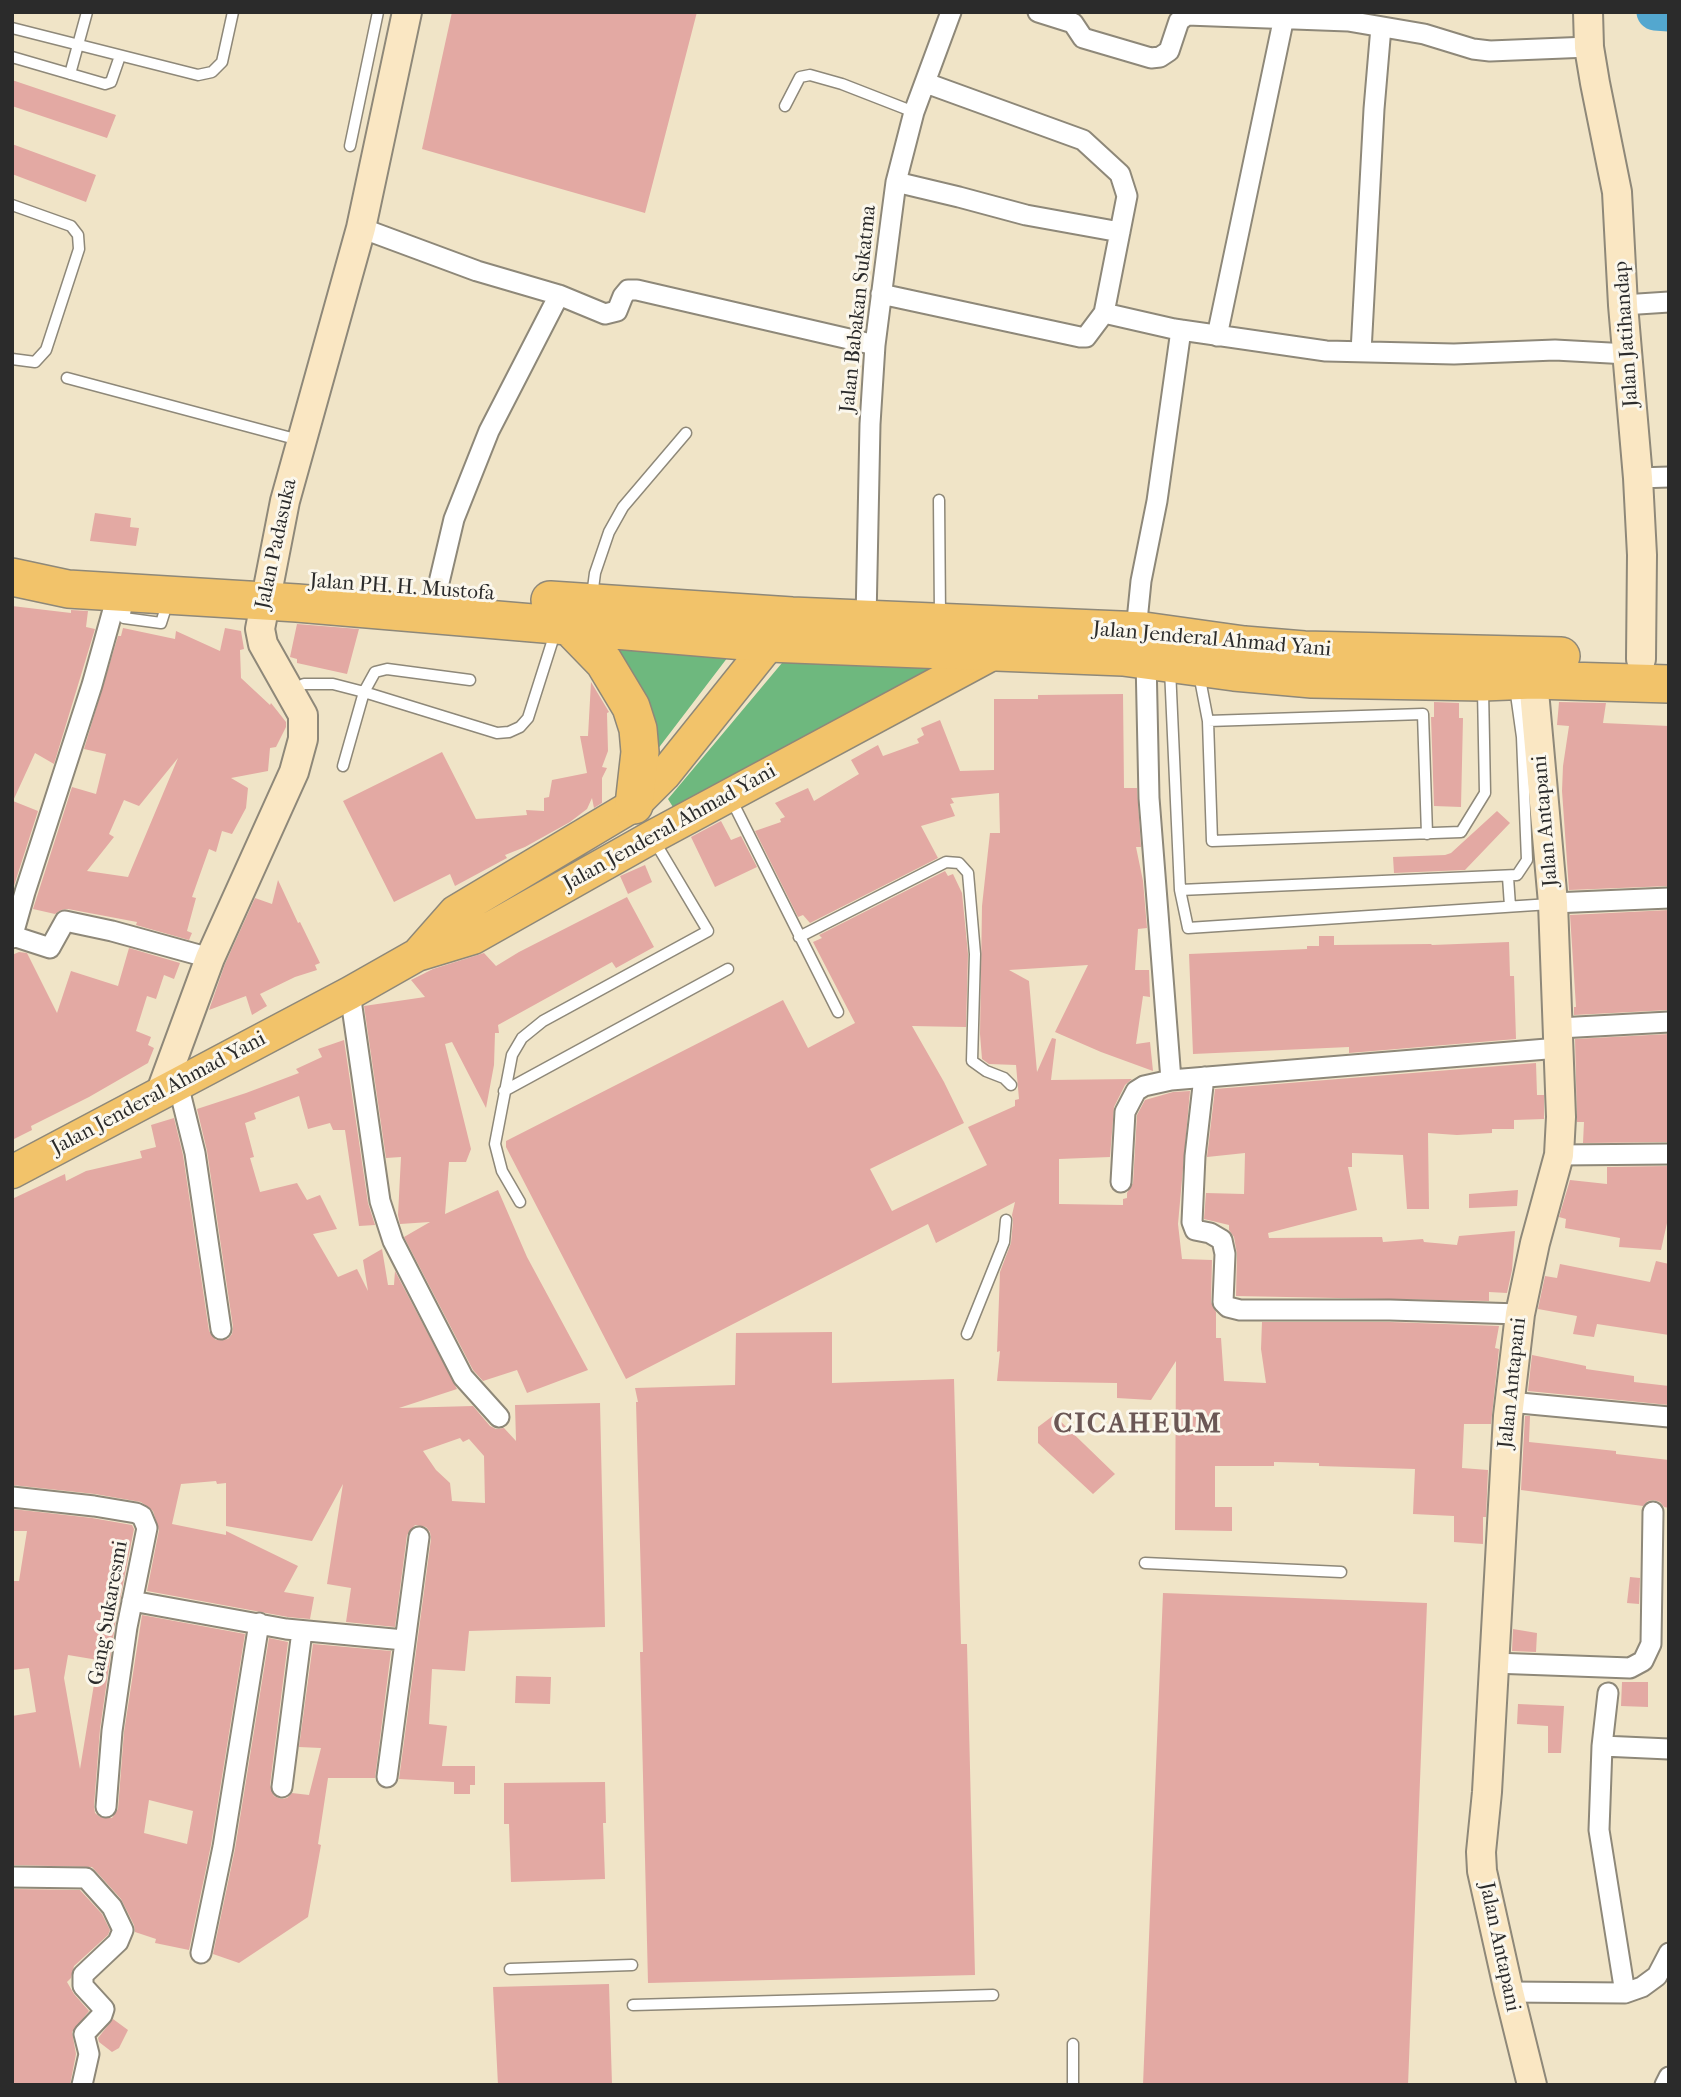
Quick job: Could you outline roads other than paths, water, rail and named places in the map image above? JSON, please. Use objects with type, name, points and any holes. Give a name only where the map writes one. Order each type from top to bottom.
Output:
[{"type":"highway","name":"Jalan PH. H. Mustofa","points":[[12,576],[69,566],[266,590],[573,619],[768,643]]},
{"type":"highway","name":"Jalan PH. H. Mustofa","points":[[12,576],[68,589],[169,595],[266,590],[437,591],[573,619],[792,616]]},
{"type":"highway","name":"Jalan Jenderal Ahmad Yani","points":[[792,616],[940,623],[1312,679],[1502,672],[1655,659]]},
{"type":"highway","points":[[573,619],[604,662],[631,707],[638,729],[640,752],[634,804]]},
{"type":"highway","name":"Jalan Jenderal Ahmad Yani","points":[[768,643],[994,653],[1163,655],[1244,645],[1502,672],[1669,684]]},
{"type":"main road","name":"Jalan Jenderal Ahmad Yani","points":[[417,955],[455,912],[634,804],[664,775],[792,616]]},
{"type":"main road","name":"Jalan Jenderal Ahmad Yani","points":[[12,1172],[417,955],[472,938],[652,837],[994,653]]},
{"type":"main road","points":[[634,804],[652,837]]},
{"type":"street","name":"Jalan Padasuka","points":[[169,1089],[210,958],[294,772],[303,739],[303,715],[263,644],[260,629],[285,501],[361,228],[407,12]]},
{"type":"street","name":"Jalan Babakan Sukatma","points":[[866,620],[875,345],[896,182],[915,112],[951,12]]},
{"type":"street","points":[[1038,12],[1073,23],[1083,37],[1151,58],[1160,57],[1169,51],[1179,21],[1187,15],[1320,15],[1424,34],[1473,49],[1490,51],[1589,47]]},
{"type":"street","name":"Jalan Jatihandap","points":[[1588,12],[1589,47],[1617,192],[1642,555],[1655,659]]},
{"type":"street","points":[[1217,336],[1284,17]]},
{"type":"street","points":[[1361,352],[1381,27]]},
{"type":"street","points":[[881,294],[1080,337],[1086,337],[1104,313],[1127,189],[1120,174],[1083,140],[926,83]]},
{"type":"street","points":[[896,182],[1026,215],[1120,232]]},
{"type":"street","points":[[361,228],[477,271],[559,295],[610,314],[617,311],[628,290],[637,290],[875,345]]},
{"type":"street","points":[[437,591],[454,519],[489,431],[559,295]]},
{"type":"street","points":[[1623,306],[1669,302]]},
{"type":"street","points":[[1104,313],[1181,330],[1326,351],[1454,354],[1555,350],[1628,354]]},
{"type":"street","points":[[1171,1080],[1162,936],[1149,798],[1163,655],[1141,581],[1157,501],[1181,330]]},
{"type":"street","points":[[1638,478],[1669,477]]},
{"type":"street","points":[[124,592],[25,892],[13,937],[50,948],[65,920],[210,958]]},
{"type":"street","name":"Jalan Antapani","points":[[1502,672],[1553,903],[1561,1117],[1559,1155],[1535,1243],[1520,1314],[1509,1402],[1487,1792],[1481,1852],[1482,1871],[1532,2085]]},
{"type":"street","points":[[1553,903],[1669,898]]},
{"type":"street","points":[[350,993],[380,1201],[393,1241],[463,1377],[499,1417]]},
{"type":"street","points":[[1121,1182],[1125,1112],[1136,1091],[1144,1086],[1171,1080],[1559,1038],[1669,1022]]},
{"type":"street","points":[[1204,1077],[1195,1156],[1192,1222],[1195,1230],[1210,1233],[1222,1240],[1225,1254],[1223,1302],[1228,1307],[1240,1310],[1390,1310],[1520,1314]]},
{"type":"street","points":[[169,1089],[195,1153],[221,1329]]},
{"type":"street","points":[[1559,1155],[1669,1154]]},
{"type":"street","points":[[1509,1402],[1669,1417]]},
{"type":"street","name":"Gang Sukaresmi","points":[[12,1497],[136,1513],[142,1516],[147,1528],[132,1601],[112,1731],[106,1807]]},
{"type":"street","points":[[1493,1663],[1630,1668],[1643,1661],[1651,1644],[1653,1512]]},
{"type":"street","points":[[387,1777],[419,1537]]},
{"type":"street","points":[[132,1601],[302,1631],[404,1640]]},
{"type":"street","points":[[201,1953],[223,1847],[259,1623]]},
{"type":"street","points":[[282,1787],[302,1631]]},
{"type":"street","points":[[1608,1693],[1602,1746],[1599,1830],[1625,1993]]},
{"type":"street","points":[[1602,1746],[1669,1749]]},
{"type":"street","points":[[12,1877],[86,1878],[112,1908],[123,1930],[118,1942],[83,1975],[83,1986],[104,2009],[102,2015],[84,2034],[89,2054],[82,2085]]},
{"type":"street","points":[[1509,1992],[1625,1993],[1642,1987],[1657,1976],[1669,1953]]},
{"type":"street","points":[[1665,2085],[1669,2077]]},
{"type":"lane","points":[[70,74],[87,12]]},
{"type":"lane","points":[[12,27],[198,75],[212,72],[222,62],[233,12]]},
{"type":"lane","points":[[350,146],[378,12]]},
{"type":"lane","points":[[12,57],[105,84],[111,82],[120,56]]},
{"type":"lane","points":[[785,106],[800,77],[810,75],[842,84],[915,112]]},
{"type":"lane","points":[[12,205],[71,226],[78,235],[79,249],[46,350],[35,362],[12,359]]},
{"type":"lane","points":[[66,378],[301,441]]},
{"type":"lane","points":[[289,690],[304,684],[322,683],[364,692],[497,733],[520,727],[528,718],[623,507],[686,433]]},
{"type":"lane","points":[[939,500],[940,623]]},
{"type":"lane","points":[[1163,655],[1208,721],[1212,841],[1461,832],[1485,793],[1502,672]]},
{"type":"lane","points":[[1163,655],[1180,890],[1188,928],[1553,903]]},
{"type":"lane","points":[[343,766],[364,692],[375,672],[387,669],[470,680]]},
{"type":"lane","points":[[1180,890],[1517,875],[1527,860],[1522,737],[1519,704],[1502,672]]},
{"type":"lane","points":[[1208,721],[1423,714],[1427,834]]},
{"type":"lane","points":[[729,796],[838,1012]]},
{"type":"lane","points":[[520,1202],[502,1171],[495,1144],[512,1055],[522,1038],[542,1021],[708,931],[652,837]]},
{"type":"lane","points":[[799,937],[946,862],[959,863],[968,873],[975,954],[972,1061],[986,1071],[1004,1077],[1011,1085]]},
{"type":"lane","points":[[1508,877],[1510,906]]},
{"type":"lane","points":[[504,1091],[728,969]]},
{"type":"lane","points":[[967,1334],[1004,1242],[1006,1220]]},
{"type":"lane","points":[[1145,1563],[1341,1572]]},
{"type":"lane","points":[[510,1969],[632,1965]]},
{"type":"lane","points":[[633,2005],[993,1995]]},
{"type":"lane","points":[[1073,2045],[1073,2085]]},
{"type":"waterway","points":[[1655,12],[1669,13]]},
{"type":"district","name":"CICAHEUM","points":[[1138,1425]]}]
